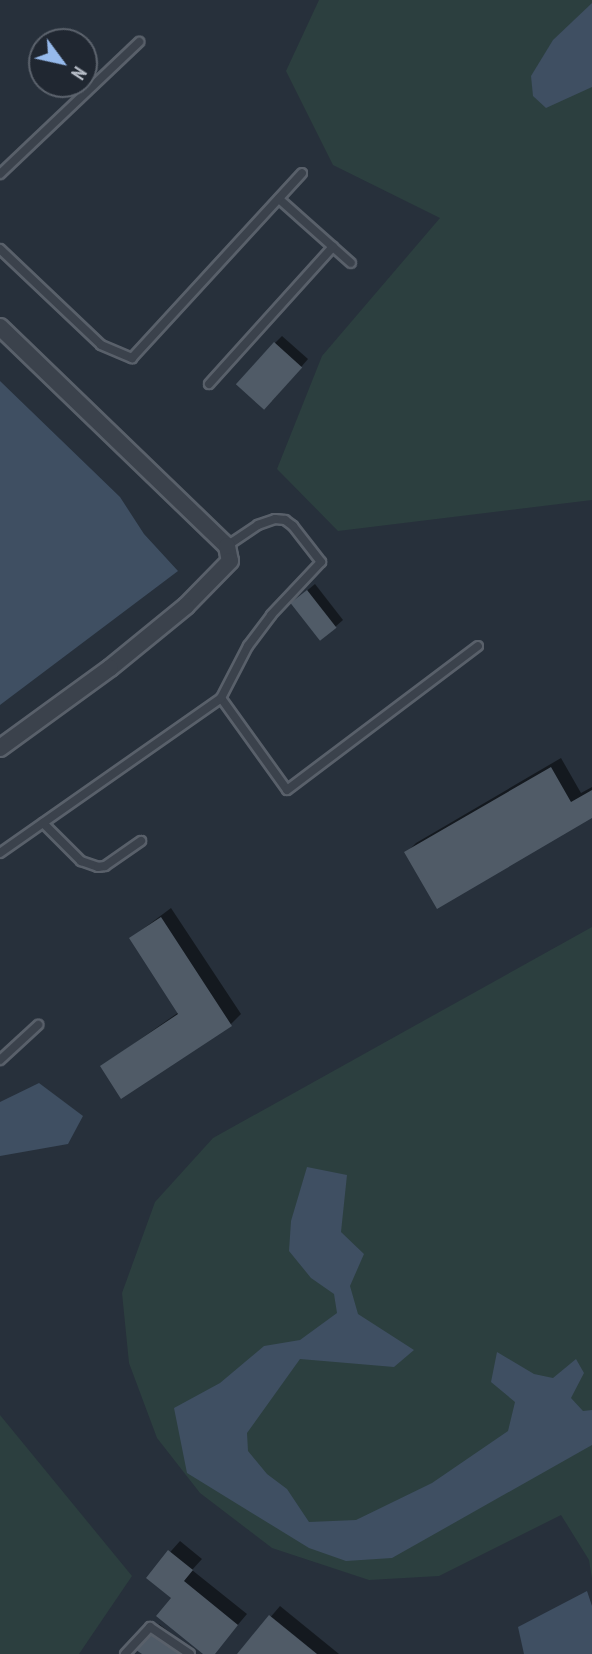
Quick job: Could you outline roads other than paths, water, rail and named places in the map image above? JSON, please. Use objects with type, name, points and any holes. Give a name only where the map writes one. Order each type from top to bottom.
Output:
[{"type":"street","points":[[0,327],[227,546],[230,561],[186,606],[110,668],[0,748]]},
{"type":"lane","points":[[0,174],[139,42]]},
{"type":"lane","points":[[0,249],[101,345],[132,358],[302,173]]},
{"type":"lane","points":[[279,199],[351,263]]},
{"type":"lane","points":[[209,384],[333,247]]},
{"type":"lane","points":[[0,853],[221,698],[228,679],[255,635],[291,592],[321,562],[293,526],[285,520],[275,519],[258,525],[227,546]]},
{"type":"lane","points":[[221,698],[287,790],[478,646]]},
{"type":"lane","points":[[43,823],[81,861],[98,867],[105,866],[141,841]]},
{"type":"lane","points":[[0,1060],[38,1025]]},
{"type":"lane","points":[[125,1654],[150,1627],[190,1654]]},
{"type":"water","points":[[592,3],[592,87],[546,108],[533,96],[531,76],[553,40]]},
{"type":"water","points":[[0,381],[120,497],[144,534],[178,571],[0,705]]},
{"type":"water","points":[[39,1083],[83,1116],[68,1144],[0,1156],[0,1102]]},
{"type":"water","points":[[307,1167],[347,1175],[341,1232],[364,1254],[350,1286],[358,1314],[414,1350],[394,1367],[300,1359],[247,1433],[248,1451],[267,1474],[287,1489],[309,1522],[356,1520],[432,1483],[508,1431],[515,1402],[491,1382],[497,1352],[534,1374],[553,1378],[576,1359],[584,1373],[571,1398],[583,1411],[592,1410],[592,1445],[392,1558],[346,1561],[309,1548],[187,1473],[174,1408],[220,1383],[264,1346],[300,1340],[337,1313],[334,1294],[311,1278],[289,1251],[291,1221]]},
{"type":"water","points":[[587,1591],[592,1606],[592,1654],[524,1654],[518,1627]]}]
